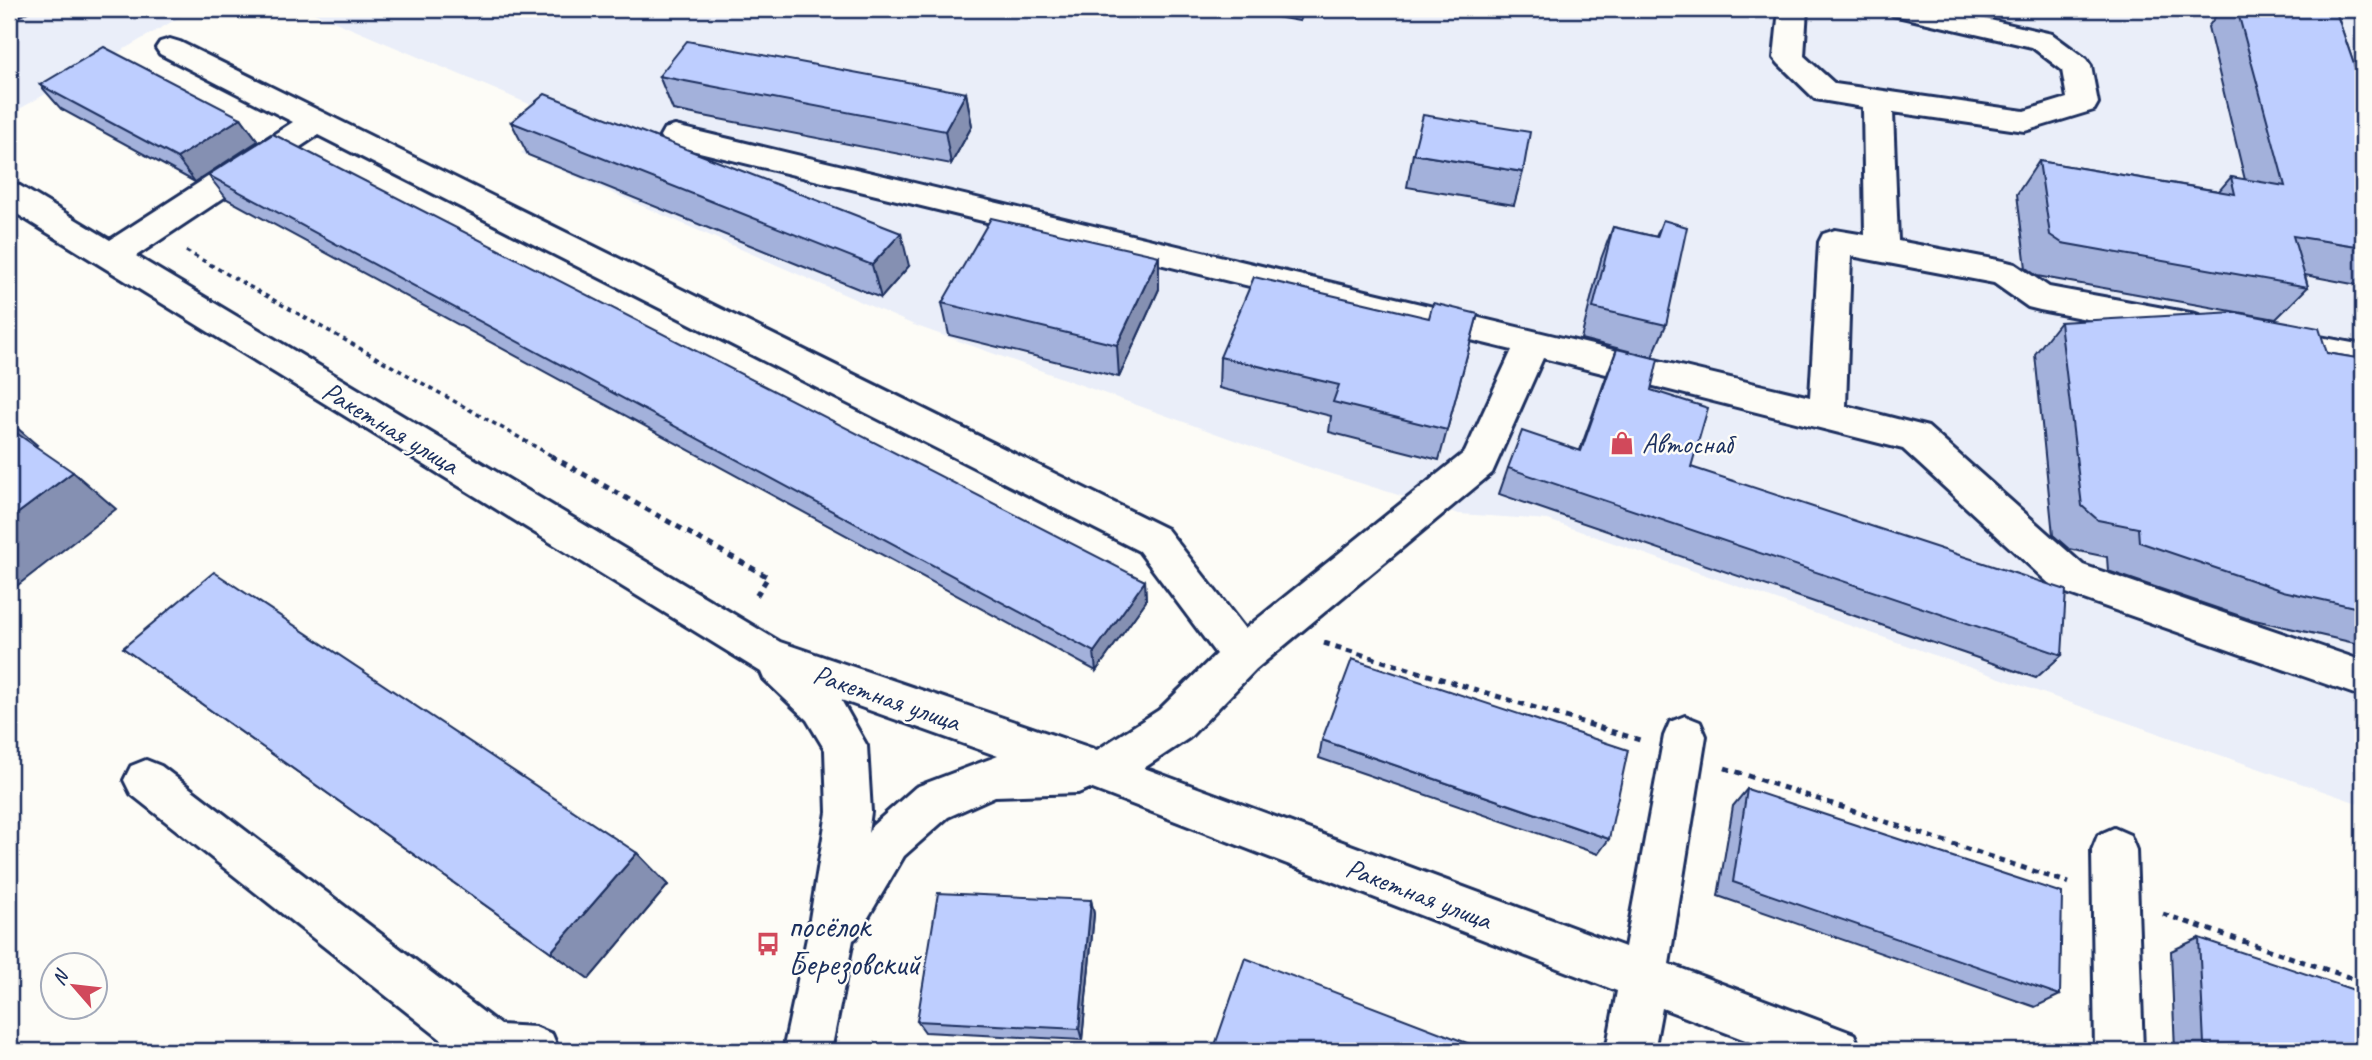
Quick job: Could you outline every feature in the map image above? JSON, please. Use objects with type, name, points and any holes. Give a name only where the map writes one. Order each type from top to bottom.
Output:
[{"type":"street","points":[[1793,9],[1789,58],[1826,92],[2025,121],[2083,103],[2076,66],[2042,40],[1903,9]]},
{"type":"street","points":[[170,48],[1153,540],[1242,656]]},
{"type":"street","points":[[1878,100],[1882,250]]},
{"type":"street","points":[[111,256],[317,121]]},
{"type":"street","points":[[675,136],[1533,342],[1915,437],[2068,577],[2363,679]]},
{"type":"street","name":"Ракетная улица","points":[[9,194],[750,645],[1101,772],[1838,1051]]},
{"type":"street","points":[[1827,416],[1835,242],[2003,273],[2040,298],[2363,358]]},
{"type":"street","points":[[830,938],[888,841],[932,802],[993,776],[1101,772],[1174,724],[1242,656],[1479,462],[1533,342]]},
{"type":"street","points":[[750,645],[822,707],[846,746],[849,812],[830,938],[807,1051]]},
{"type":"street","points":[[1630,1051],[1683,744]]},
{"type":"street","points":[[146,780],[506,1050]]},
{"type":"street","points":[[2114,850],[2119,1051]]},
{"type":"path","points":[[148,230],[768,578],[750,645]]},
{"type":"path","points":[[1276,628],[1683,744],[2115,898],[2363,982]]},
{"type":"shaded area","points":[[9,9],[194,9],[9,115]]},
{"type":"shaded area","points":[[305,9],[2363,9],[2363,805],[1548,520],[1459,514],[1312,468],[914,325],[521,153],[562,118]]},
{"type":"building","points":[[2237,9],[2335,9],[2363,91],[2363,247],[2293,236],[2308,287],[2062,243],[2050,235],[2039,161],[2235,194],[2231,177],[2285,186]]},
{"type":"building","points":[[687,41],[966,93],[945,131],[659,76]]},
{"type":"building","points":[[104,47],[241,118],[177,158],[40,85]]},
{"type":"building","points":[[545,94],[901,233],[872,265],[511,122]]},
{"type":"building","points":[[1423,115],[1530,132],[1523,172],[1413,154]]},
{"type":"building","points":[[273,134],[1145,581],[1094,652],[208,175]]},
{"type":"building","points":[[991,218],[1159,256],[1117,345],[942,303]]},
{"type":"building","points":[[1663,220],[1687,227],[1666,325],[1593,308],[1613,227],[1657,237]]},
{"type":"building","points":[[1254,277],[1429,318],[1433,303],[1478,314],[1447,430],[1333,402],[1339,385],[1220,357]]},
{"type":"building","points":[[2235,312],[2319,328],[2327,353],[2363,359],[2363,609],[2283,591],[2139,542],[2138,528],[2098,520],[2082,506],[2060,322]]},
{"type":"building","points":[[1617,349],[1658,359],[1651,390],[1708,408],[1691,467],[2066,590],[2062,655],[1508,468],[1522,431],[1581,451]]},
{"type":"building","points":[[9,428],[73,472],[9,520]]},
{"type":"building","points":[[214,572],[637,853],[551,952],[123,648]]},
{"type":"building","points":[[1352,659],[1628,750],[1609,839],[1322,740]]},
{"type":"building","points":[[1747,789],[2062,893],[2060,995],[1733,882]]},
{"type":"building","points":[[938,893],[1091,900],[1079,1029],[917,1021]]},
{"type":"building","points":[[2199,938],[2363,993],[2363,1051],[2224,1051],[2204,1044]]},
{"type":"building","points":[[1245,958],[1488,1051],[1213,1051]]},
{"type":"place","name":"Автоснаб","points":[[1622,443]]},
{"type":"place","name":"посёлок Березовский","points":[[768,944]]}]
